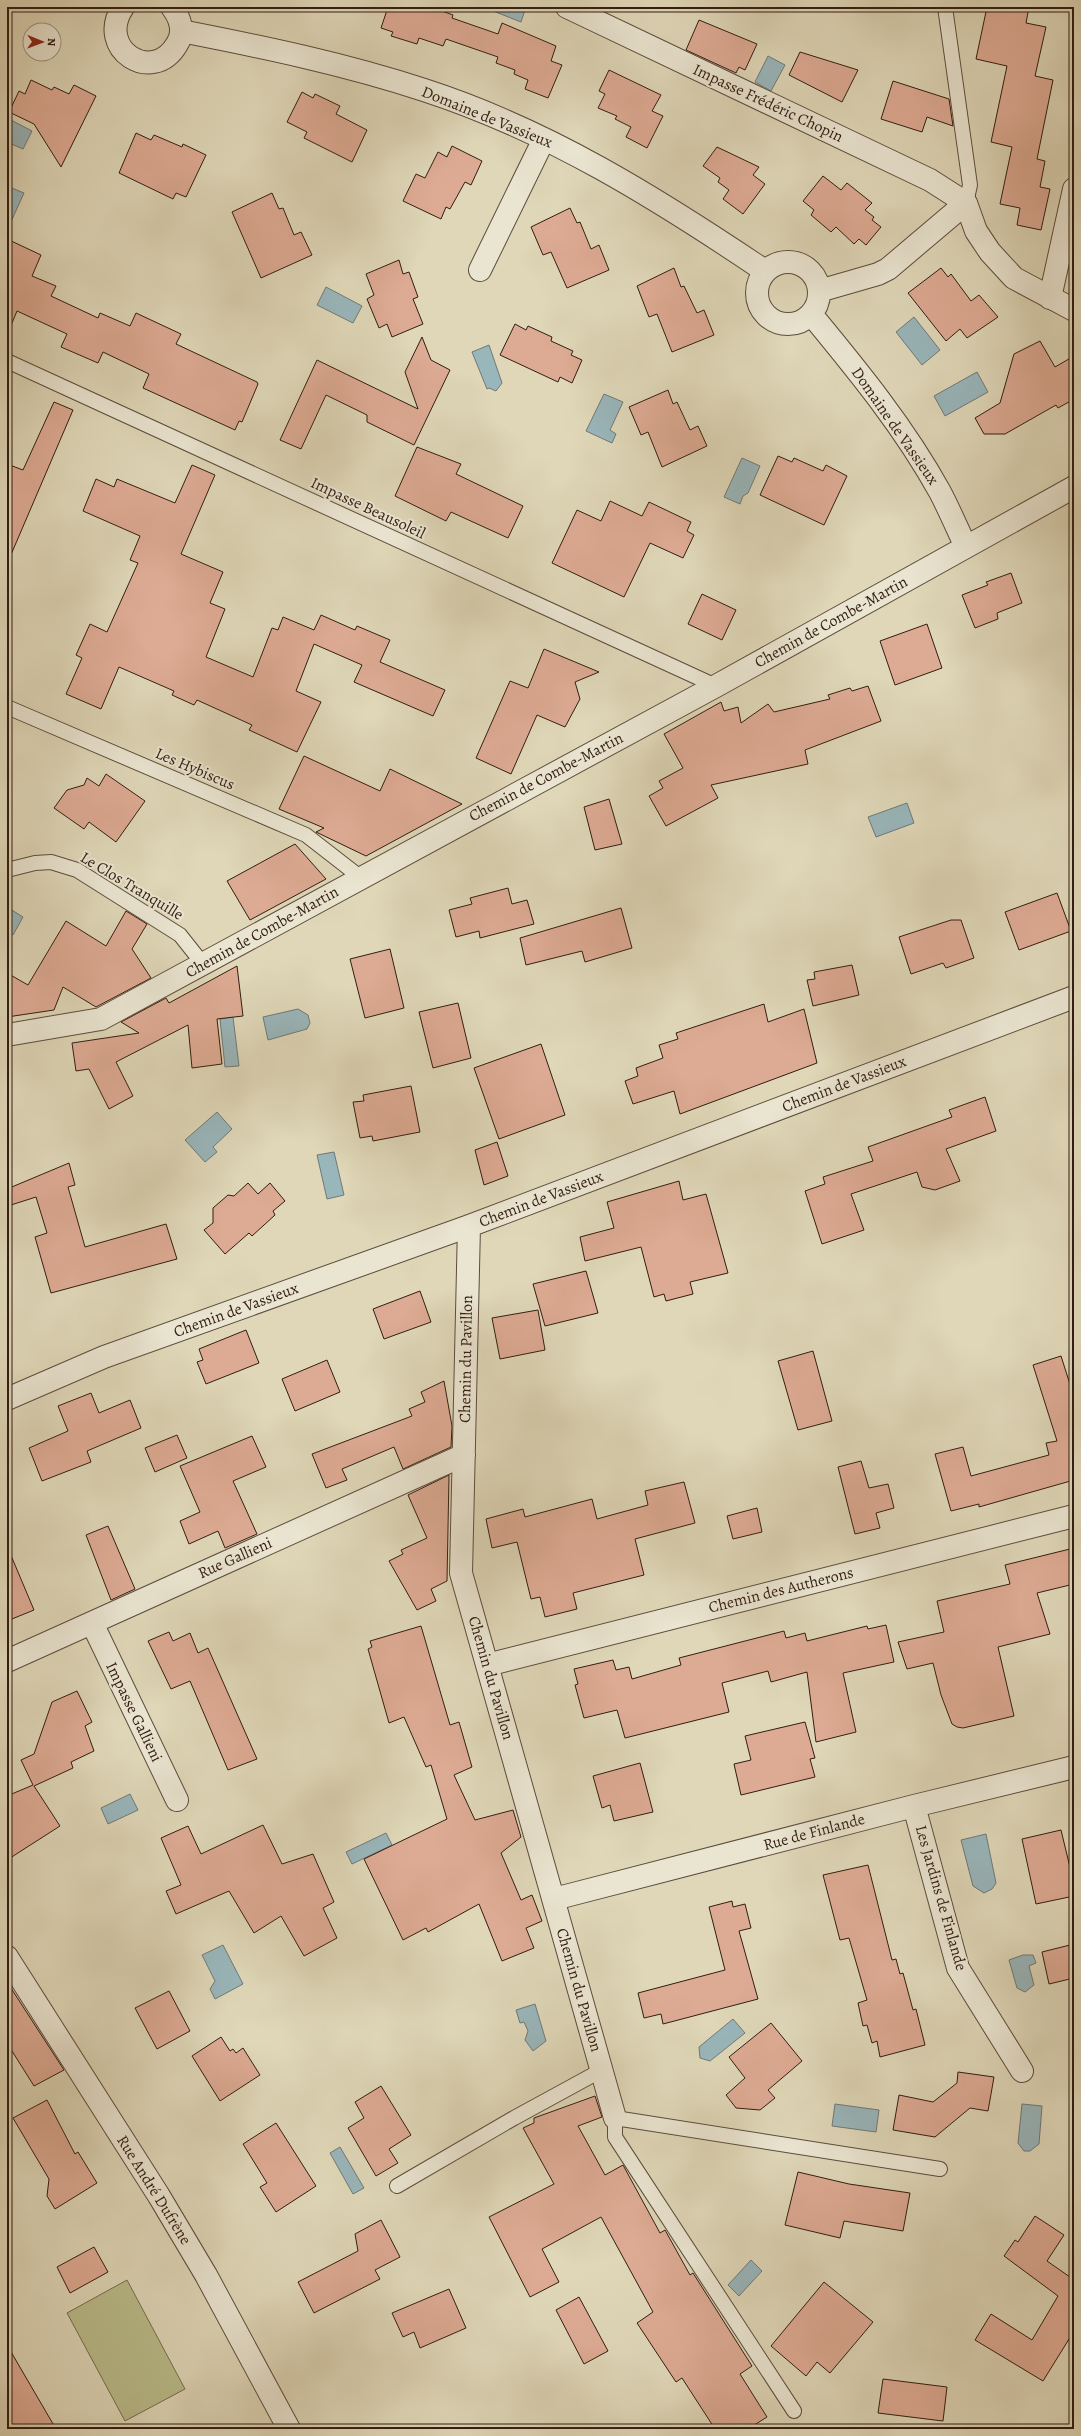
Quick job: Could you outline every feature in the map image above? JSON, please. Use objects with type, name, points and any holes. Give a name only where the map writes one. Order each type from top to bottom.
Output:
[{"type":"street","points":[[123,7],[117,15],[115,28],[116,42],[123,52],[134,59],[146,63],[158,62],[171,54],[179,42],[181,31],[179,16],[172,7]]},
{"type":"street","name":"Impasse Frédéric Chopin","points":[[567,7],[930,180],[966,203]]},
{"type":"street","name":"Domaine de Vassieux","points":[[181,31],[324,61],[424,90],[544,139],[677,212],[765,271]]},
{"type":"street","points":[[480,270],[544,139]]},
{"type":"street","points":[[1050,298],[1074,189]]},
{"type":"street","points":[[820,291],[878,274],[888,269],[966,203],[976,231],[990,252],[1014,278],[1074,310]]},
{"type":"street","points":[[783,262],[804,265],[817,280],[820,291],[819,299],[811,314],[802,321],[792,324],[776,322],[763,312],[758,302],[757,291],[759,280],[765,271],[773,265],[783,262]]},
{"type":"street","name":"Domaine de Vassieux","points":[[811,314],[875,393],[906,438],[940,492],[966,546]]},
{"type":"street","name":"Chemin de Combe-Martin","points":[[7,1036],[101,1019],[360,877],[716,686],[1074,487]]},
{"type":"street","name":"Chemin de Vassieux","points":[[7,1398],[104,1357],[470,1226],[1074,997]]},
{"type":"street","name":"Chemin du Pavillon","points":[[470,1226],[461,1573],[615,2118]]},
{"type":"street","name":"Rue Gallieni","points":[[7,1661],[464,1455]]},
{"type":"street","name":"Chemin des Autherons","points":[[487,1665],[1074,1516]]},
{"type":"street","name":"Impasse Gallieni","points":[[92,1623],[177,1800]]},
{"type":"street","name":"Rue de Finlande","points":[[554,1899],[1074,1766]]},
{"type":"street","name":"Les Jardins de Finlande","points":[[914,1806],[958,1968],[1022,2071]]},
{"type":"street","name":"Rue André Dufrène","points":[[7,1957],[163,2202],[206,2275],[289,2429]]},
{"type":"lane","points":[[945,7],[970,185],[966,203]]},
{"type":"lane","name":"Impasse Beausoleil","points":[[7,361],[716,686]]},
{"type":"lane","name":"Les Hybiscus","points":[[7,707],[306,835],[360,877]]},
{"type":"lane","name":"Le Clos Tranquille","points":[[7,870],[35,863],[51,862],[77,870],[180,934],[203,964]]},
{"type":"lane","points":[[397,2186],[514,2118],[602,2070]]},
{"type":"lane","points":[[794,2411],[616,2137],[615,2118],[940,2168]]},
{"type":"green space","points":[[127,2280],[185,2389],[125,2421],[67,2313]]},
{"type":"water","points":[[488,7],[526,7],[521,22],[488,9]]},
{"type":"water","points":[[768,56],[785,65],[771,91],[755,82]]},
{"type":"water","points":[[7,118],[32,131],[23,149],[7,142]]},
{"type":"water","points":[[7,186],[24,193],[9,226],[7,225]]},
{"type":"water","points":[[326,287],[362,306],[353,323],[317,305]]},
{"type":"water","points":[[914,317],[940,350],[922,365],[896,332]]},
{"type":"water","points":[[489,345],[502,383],[496,391],[489,388],[487,389],[472,352]]},
{"type":"water","points":[[977,372],[988,392],[945,416],[934,396]]},
{"type":"water","points":[[604,394],[623,402],[610,430],[616,434],[612,443],[586,431]]},
{"type":"water","points":[[742,458],[760,466],[748,493],[743,496],[740,504],[724,497]]},
{"type":"water","points":[[907,803],[914,823],[876,837],[868,817]]},
{"type":"water","points":[[7,907],[23,917],[13,935],[7,931]]},
{"type":"water","points":[[298,1009],[308,1015],[310,1023],[307,1029],[268,1040],[263,1017]]},
{"type":"water","points":[[233,1017],[239,1066],[225,1067],[220,1019]]},
{"type":"water","points":[[217,1112],[232,1129],[213,1147],[217,1152],[205,1162],[185,1140]]},
{"type":"water","points":[[334,1152],[344,1195],[327,1199],[317,1155]]},
{"type":"water","points":[[130,1794],[138,1810],[108,1824],[101,1808]]},
{"type":"water","points":[[386,1833],[392,1845],[352,1864],[346,1852]]},
{"type":"water","points":[[986,1834],[996,1883],[992,1889],[984,1893],[973,1886],[961,1840]]},
{"type":"water","points":[[223,1945],[243,1984],[215,1999],[210,1989],[215,1981],[202,1955]]},
{"type":"water","points":[[1023,1955],[1033,1955],[1036,1963],[1029,1966],[1034,1985],[1025,1992],[1017,1988],[1009,1960]]},
{"type":"water","points":[[535,2004],[546,2041],[533,2051],[525,2040],[528,2031],[524,2022],[520,2023],[516,2010]]},
{"type":"water","points":[[733,2019],[745,2033],[710,2061],[700,2058],[699,2047]]},
{"type":"water","points":[[835,2104],[879,2110],[876,2132],[832,2126]]},
{"type":"water","points":[[1022,2104],[1042,2106],[1039,2144],[1030,2151],[1024,2151],[1018,2143]]},
{"type":"water","points":[[340,2147],[364,2188],[353,2194],[330,2153]]},
{"type":"water","points":[[751,2260],[762,2271],[739,2296],[728,2285]]},
{"type":"building","points":[[388,7],[443,7],[442,11],[453,15],[452,18],[498,34],[502,23],[556,46],[551,61],[562,65],[548,98],[525,89],[528,80],[514,74],[515,70],[496,63],[498,57],[446,39],[443,46],[419,38],[417,44],[391,36],[393,32],[381,28]]},
{"type":"building","points":[[987,7],[1029,7],[1026,23],[1046,27],[1035,76],[1053,80],[1037,159],[1045,161],[1040,187],[1050,189],[1041,230],[1017,225],[1020,208],[1000,204],[1012,147],[991,142],[1007,66],[976,59]]},
{"type":"building","points":[[699,20],[757,44],[745,70],[739,67],[736,73],[686,50]]},
{"type":"building","points":[[800,52],[858,70],[842,102],[789,75]]},
{"type":"building","points":[[609,70],[661,95],[652,111],[663,116],[647,148],[626,137],[631,127],[615,119],[617,116],[598,108],[605,94],[599,91]]},
{"type":"building","points":[[31,80],[52,90],[54,87],[69,94],[74,85],[96,96],[61,167],[34,124],[9,112],[19,91],[25,94]]},
{"type":"building","points":[[893,81],[949,99],[953,126],[927,117],[922,132],[881,119]]},
{"type":"building","points":[[302,92],[313,98],[315,94],[340,106],[336,114],[367,130],[352,162],[304,138],[307,132],[287,122]]},
{"type":"building","points":[[136,133],[151,140],[154,135],[182,147],[183,144],[206,155],[186,197],[176,193],[173,199],[119,173]]},
{"type":"building","points":[[452,146],[482,161],[471,185],[465,182],[450,209],[446,207],[441,219],[403,201],[416,174],[425,178],[438,152],[447,157]]},
{"type":"building","points":[[717,147],[759,167],[753,175],[765,184],[743,214],[723,199],[729,190],[718,182],[720,178],[703,166]]},
{"type":"building","points":[[823,176],[841,190],[847,183],[872,203],[865,210],[874,217],[872,220],[881,227],[866,245],[859,239],[854,244],[836,227],[831,232],[811,215],[814,210],[803,201]]},
{"type":"building","points":[[272,193],[279,209],[283,208],[294,235],[301,232],[312,255],[261,278],[232,212]]},
{"type":"building","points":[[570,208],[577,223],[580,222],[591,249],[599,245],[609,270],[567,288],[551,252],[543,255],[531,227]]},
{"type":"building","points":[[7,239],[41,255],[32,276],[56,286],[51,296],[98,318],[100,313],[130,326],[136,313],[181,334],[176,344],[257,382],[258,384],[242,422],[239,421],[235,430],[143,388],[149,374],[103,352],[98,363],[61,347],[67,334],[17,311],[7,335]]},
{"type":"building","points":[[399,260],[403,274],[409,272],[418,297],[413,299],[423,324],[392,337],[387,324],[379,328],[367,299],[374,295],[366,274]]},
{"type":"building","points":[[674,268],[681,287],[684,286],[697,313],[704,310],[714,335],[672,352],[657,314],[649,317],[637,286]]},
{"type":"building","points":[[941,268],[948,277],[951,274],[971,301],[979,295],[998,317],[967,338],[960,329],[946,341],[908,293]]},
{"type":"building","points":[[515,324],[526,330],[528,326],[552,337],[551,341],[573,351],[571,355],[582,360],[572,383],[560,377],[558,382],[500,355]]},
{"type":"building","points":[[422,337],[431,360],[450,370],[414,445],[367,422],[367,415],[326,395],[301,449],[280,440],[317,360],[418,409],[405,372]]},
{"type":"building","points":[[1040,341],[1055,367],[1074,356],[1074,399],[1058,408],[1056,405],[1005,434],[984,434],[975,418],[1000,403],[1014,354]]},
{"type":"building","points":[[668,390],[673,404],[677,402],[690,430],[698,426],[707,446],[662,467],[648,432],[641,435],[629,407]]},
{"type":"building","points":[[54,402],[73,410],[7,564],[7,464],[23,470]]},
{"type":"building","points":[[417,447],[461,464],[456,474],[523,506],[508,538],[451,512],[446,521],[395,496]]},
{"type":"building","points":[[778,456],[792,462],[794,458],[823,471],[826,465],[847,476],[824,525],[760,495]]},
{"type":"building","points":[[192,465],[215,475],[181,554],[223,572],[210,603],[225,609],[206,657],[253,677],[272,628],[278,630],[283,617],[314,630],[321,615],[355,630],[357,626],[390,640],[380,662],[445,690],[433,716],[354,682],[362,665],[314,644],[296,691],[321,702],[297,752],[249,730],[252,725],[197,700],[194,705],[172,695],[174,691],[119,667],[101,709],[66,694],[82,658],[76,655],[90,624],[107,632],[138,563],[130,560],[140,536],[83,511],[96,479],[114,487],[117,479],[175,503]]},
{"type":"building","points":[[610,501],[642,516],[649,502],[691,522],[687,531],[694,535],[683,558],[650,543],[624,597],[552,563],[577,510],[601,521]]},
{"type":"building","points":[[1011,573],[1022,603],[997,613],[998,619],[975,628],[962,595],[988,585],[986,582]]},
{"type":"building","points":[[702,594],[736,610],[722,640],[688,624]]},
{"type":"building","points":[[927,624],[942,668],[895,685],[880,641]]},
{"type":"building","points":[[544,649],[599,672],[575,682],[580,699],[565,727],[537,715],[511,774],[476,758],[510,681],[528,688]]},
{"type":"building","points":[[868,686],[881,721],[805,750],[808,764],[711,785],[718,798],[666,826],[649,796],[663,788],[659,781],[683,768],[664,734],[721,702],[724,711],[738,707],[741,723],[768,704],[774,712],[830,699],[828,695],[850,688],[852,691]]},
{"type":"building","points":[[304,756],[380,791],[390,769],[462,804],[366,856],[316,832],[324,828],[279,809]]},
{"type":"building","points":[[106,774],[145,801],[116,842],[89,822],[84,829],[54,808],[67,790],[84,785],[87,778],[99,786]]},
{"type":"building","points":[[609,799],[622,844],[595,850],[584,807]]},
{"type":"building","points":[[295,844],[326,879],[250,920],[227,881]]},
{"type":"building","points":[[508,888],[512,904],[527,900],[534,924],[480,938],[479,931],[456,937],[449,910],[472,904],[470,898]]},
{"type":"building","points":[[1057,893],[1071,931],[1019,950],[1005,912]]},
{"type":"building","points":[[621,908],[632,948],[585,962],[582,951],[526,965],[520,938]]},
{"type":"building","points":[[126,911],[147,924],[132,949],[151,978],[96,1007],[63,987],[54,1010],[7,1017],[7,973],[28,985],[66,921],[106,946]]},
{"type":"building","points":[[951,920],[961,920],[974,958],[946,968],[943,963],[911,974],[899,937]]},
{"type":"building","points":[[390,949],[404,1008],[365,1018],[350,959]]},
{"type":"building","points":[[852,965],[859,995],[813,1006],[807,980],[815,979],[814,972]]},
{"type":"building","points":[[237,966],[243,1016],[217,1019],[222,1064],[192,1068],[188,1025],[116,1062],[133,1096],[109,1109],[89,1069],[76,1071],[72,1043],[139,1033],[121,1022],[166,998],[169,1003]]},
{"type":"building","points":[[458,1003],[471,1058],[433,1068],[419,1012]]},
{"type":"building","points":[[764,1004],[768,1022],[804,1009],[817,1063],[680,1114],[674,1091],[633,1104],[625,1081],[638,1076],[636,1068],[663,1058],[659,1045],[678,1039],[676,1033]]},
{"type":"building","points":[[541,1044],[565,1115],[499,1139],[474,1068]]},
{"type":"building","points":[[411,1086],[420,1132],[373,1141],[372,1136],[360,1138],[353,1102],[364,1101],[363,1095]]},
{"type":"building","points":[[985,1097],[996,1131],[946,1149],[960,1181],[935,1190],[922,1187],[917,1172],[851,1194],[864,1230],[822,1244],[805,1191],[825,1184],[823,1177],[873,1161],[868,1147],[952,1117],[949,1110]]},
{"type":"building","points":[[497,1142],[508,1176],[484,1185],[475,1150]]},
{"type":"building","points":[[69,1163],[75,1185],[68,1187],[85,1247],[166,1224],[177,1259],[51,1293],[35,1237],[47,1233],[36,1197],[11,1205],[7,1189]]},
{"type":"building","points":[[679,1181],[683,1200],[706,1194],[728,1273],[690,1282],[693,1294],[666,1301],[664,1294],[654,1297],[641,1247],[585,1261],[580,1237],[614,1228],[607,1202]]},
{"type":"building","points":[[248,1183],[258,1194],[270,1183],[285,1201],[273,1211],[275,1215],[252,1236],[249,1233],[225,1254],[204,1230],[213,1223],[213,1208],[228,1195],[234,1196]]},
{"type":"building","points":[[586,1271],[598,1313],[545,1326],[533,1284]]},
{"type":"building","points":[[420,1291],[431,1322],[384,1339],[373,1309]]},
{"type":"building","points":[[538,1310],[545,1350],[500,1359],[492,1318]]},
{"type":"building","points":[[246,1330],[259,1363],[206,1384],[197,1362],[203,1360],[199,1349]]},
{"type":"building","points":[[813,1351],[832,1421],[798,1430],[778,1361]]},
{"type":"building","points":[[1061,1356],[1074,1397],[1074,1480],[979,1507],[979,1504],[951,1511],[935,1454],[963,1447],[971,1476],[1049,1455],[1046,1443],[1057,1441],[1033,1365]]},
{"type":"building","points":[[327,1360],[340,1392],[295,1411],[282,1379]]},
{"type":"building","points":[[444,1381],[452,1426],[451,1447],[403,1469],[394,1447],[342,1469],[347,1480],[326,1488],[312,1454],[412,1416],[409,1409],[425,1402],[421,1392]]},
{"type":"building","points":[[91,1393],[99,1413],[130,1400],[141,1428],[87,1451],[91,1462],[42,1481],[29,1448],[68,1431],[58,1406]]},
{"type":"building","points":[[177,1435],[187,1458],[155,1472],[145,1448]]},
{"type":"building","points":[[252,1436],[266,1467],[233,1481],[257,1534],[225,1548],[218,1531],[189,1544],[180,1521],[200,1512],[180,1466]]},
{"type":"building","points":[[861,1461],[869,1488],[888,1484],[894,1508],[876,1513],[880,1528],[855,1534],[838,1467]]},
{"type":"building","points":[[449,1475],[447,1581],[431,1589],[436,1601],[417,1610],[389,1561],[403,1554],[401,1550],[427,1538],[408,1495]]},
{"type":"building","points":[[684,1482],[695,1523],[635,1539],[644,1575],[573,1593],[577,1609],[545,1617],[540,1597],[531,1599],[517,1542],[492,1548],[486,1519],[523,1509],[525,1517],[592,1499],[597,1519],[648,1505],[645,1491]]},
{"type":"building","points":[[757,1508],[762,1532],[733,1539],[727,1516]]},
{"type":"building","points":[[108,1526],[135,1589],[111,1600],[86,1535]]},
{"type":"building","points":[[7,1546],[34,1610],[7,1621]]},
{"type":"building","points":[[1074,1548],[1074,1584],[1037,1593],[1050,1634],[998,1647],[1014,1716],[963,1728],[952,1724],[941,1695],[933,1663],[907,1669],[898,1642],[944,1632],[937,1601],[1010,1584],[1005,1565]]},
{"type":"building","points":[[886,1625],[894,1662],[843,1673],[856,1732],[816,1742],[807,1672],[771,1682],[768,1671],[722,1683],[729,1712],[625,1738],[617,1710],[584,1718],[575,1685],[578,1684],[574,1669],[613,1660],[616,1670],[629,1667],[632,1679],[681,1665],[679,1658],[784,1631],[786,1638],[805,1633],[807,1641],[867,1626],[868,1629]]},
{"type":"building","points":[[421,1626],[450,1725],[459,1722],[472,1767],[454,1775],[475,1820],[513,1810],[521,1837],[501,1853],[521,1900],[532,1895],[542,1921],[526,1928],[534,1948],[502,1961],[479,1904],[428,1932],[426,1928],[403,1940],[364,1859],[447,1819],[431,1765],[426,1767],[404,1717],[389,1723],[368,1649],[372,1647],[370,1641]]},
{"type":"building","points":[[169,1632],[173,1641],[190,1633],[198,1653],[208,1648],[257,1759],[228,1770],[190,1681],[171,1689],[148,1641]]},
{"type":"building","points":[[77,1691],[92,1722],[85,1726],[94,1751],[71,1762],[73,1768],[34,1786],[60,1826],[7,1860],[7,1796],[33,1785],[21,1760],[34,1754],[52,1702]]},
{"type":"building","points":[[805,1722],[815,1758],[810,1759],[815,1777],[741,1795],[734,1764],[751,1760],[745,1736]]},
{"type":"building","points":[[640,1763],[653,1812],[614,1821],[610,1805],[602,1808],[593,1776]]},
{"type":"building","points":[[263,1825],[282,1864],[313,1854],[334,1902],[323,1908],[337,1938],[304,1956],[281,1916],[254,1933],[229,1891],[176,1914],[166,1891],[181,1885],[161,1838],[188,1826],[201,1854]]},
{"type":"building","points":[[1061,1830],[1074,1884],[1074,1896],[1036,1904],[1022,1839]]},
{"type":"building","points":[[868,1865],[892,1960],[896,1959],[900,1974],[903,1973],[913,2010],[916,2009],[925,2045],[880,2057],[877,2041],[872,2043],[867,2025],[863,2026],[858,2003],[867,2000],[849,1938],[840,1940],[823,1875]]},
{"type":"building","points":[[732,1901],[733,1907],[745,1904],[751,1928],[739,1931],[758,1999],[663,2024],[661,2014],[644,2018],[638,1993],[725,1970],[709,1907]]},
{"type":"building","points":[[1074,1944],[1074,1978],[1049,1984],[1042,1952]]},
{"type":"building","points":[[7,1982],[64,2070],[34,2086],[7,2043]]},
{"type":"building","points":[[169,1991],[190,2031],[157,2049],[135,2008]]},
{"type":"building","points":[[771,2023],[802,2061],[768,2090],[775,2098],[760,2110],[736,2108],[726,2095],[745,2078],[729,2057]]},
{"type":"building","points":[[221,2037],[230,2051],[233,2049],[236,2053],[243,2048],[260,2075],[220,2101],[192,2056]]},
{"type":"building","points":[[958,2072],[994,2077],[988,2111],[970,2108],[935,2137],[893,2130],[899,2095],[933,2102],[957,2083]]},
{"type":"building","points":[[381,2086],[411,2135],[389,2149],[398,2163],[376,2176],[348,2128],[364,2118],[355,2102]]},
{"type":"building","points":[[595,2096],[602,2117],[578,2126],[605,2175],[623,2165],[660,2233],[665,2230],[690,2275],[693,2273],[752,2366],[740,2374],[767,2417],[748,2429],[715,2429],[682,2378],[676,2382],[637,2323],[653,2312],[601,2217],[542,2249],[559,2282],[530,2297],[489,2217],[554,2184],[523,2128],[534,2123],[534,2118]]},
{"type":"building","points":[[47,2100],[75,2154],[78,2152],[97,2183],[55,2209],[47,2196],[49,2179],[13,2118]]},
{"type":"building","points":[[276,2123],[316,2186],[276,2212],[260,2187],[267,2183],[243,2144]]},
{"type":"building","points":[[798,2172],[849,2184],[910,2193],[903,2231],[844,2221],[840,2238],[785,2225]]},
{"type":"building","points":[[1035,2216],[1064,2235],[1047,2261],[1070,2277],[1074,2270],[1074,2331],[1043,2381],[975,2340],[991,2314],[1032,2340],[1058,2296],[1004,2256],[1015,2240],[1018,2242]]},
{"type":"building","points":[[381,2220],[400,2257],[375,2270],[380,2279],[314,2313],[298,2282],[358,2251],[355,2234]]},
{"type":"building","points":[[94,2247],[108,2272],[70,2293],[57,2267]]},
{"type":"building","points":[[824,2282],[873,2322],[830,2373],[817,2362],[806,2376],[771,2346]]},
{"type":"building","points":[[449,2289],[466,2328],[420,2348],[414,2332],[403,2337],[392,2313]]},
{"type":"building","points":[[579,2297],[608,2351],[584,2364],[556,2310]]},
{"type":"building","points":[[7,2345],[56,2429],[7,2429]]},
{"type":"building","points":[[883,2379],[947,2387],[943,2421],[878,2413]]}]
